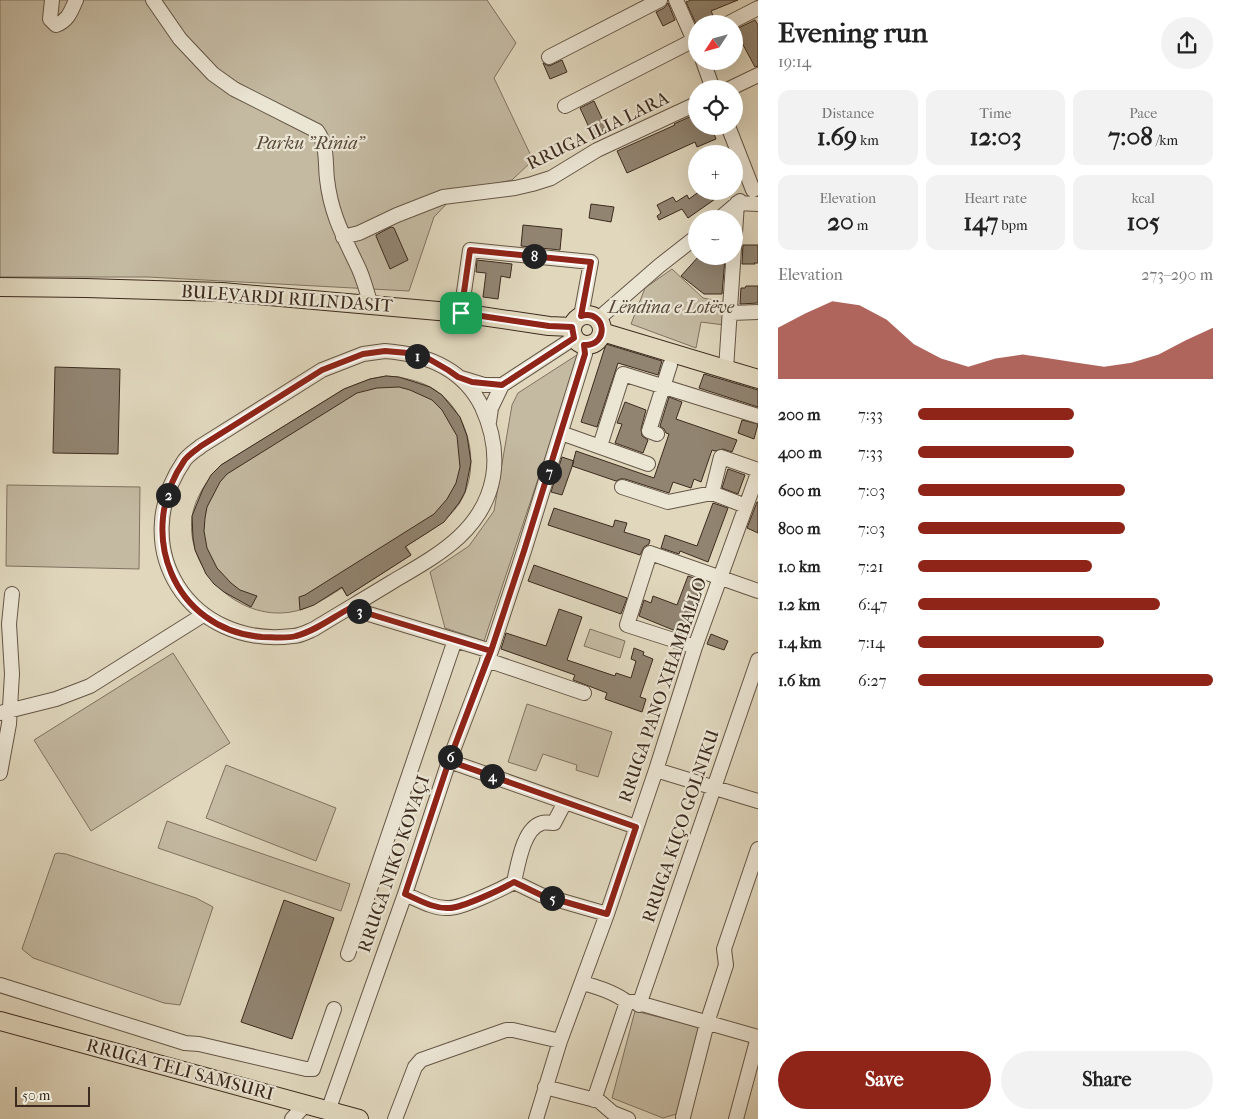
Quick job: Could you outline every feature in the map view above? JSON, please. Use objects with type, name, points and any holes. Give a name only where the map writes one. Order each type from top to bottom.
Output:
[{"type":"main road","name":"BULEVARDI RILINDASIT","points":[[0,287],[222,292],[461,313],[585,330],[758,379]]},
{"type":"main road","name":"RRUGA TELI SAMSURI","points":[[0,1021],[360,1119]]},
{"type":"street","points":[[52,0],[50,18],[56,25],[69,16],[76,0]]},
{"type":"street","points":[[153,0],[180,40],[213,74],[240,92],[317,131],[322,138],[325,148],[327,179],[335,220],[360,270],[371,305]]},
{"type":"street","points":[[549,57],[660,0]]},
{"type":"street","points":[[676,0],[688,25]]},
{"type":"street","points":[[743,16],[758,8]]},
{"type":"street","points":[[565,106],[688,46]]},
{"type":"street","points":[[743,82],[758,75]]},
{"type":"street","name":"RRUGA ILIA LARA","points":[[343,237],[358,233],[443,197],[515,188],[551,178],[597,150],[688,108]]},
{"type":"street","points":[[730,210],[755,188],[732,135]]},
{"type":"street","points":[[738,204],[758,204]]},
{"type":"street","points":[[726,369],[738,204]]},
{"type":"street","points":[[489,422],[492,408],[502,385],[585,330],[688,243]]},
{"type":"street","name":"RRUGA NIKO KOVAÇI","points":[[328,1111],[405,894],[449,761],[489,655],[561,433],[585,354],[585,330],[591,262],[470,250],[461,313]]},
{"type":"street","points":[[731,313],[758,312]]},
{"type":"street","points":[[385,351],[408,353],[429,359],[458,377],[479,402],[489,422],[494,447],[494,473],[489,495],[481,511],[470,526],[454,542],[433,558],[350,608],[314,629],[295,636],[249,636],[228,629],[203,615],[191,604],[178,587],[168,567],[162,545],[162,523],[165,501],[185,460],[201,446],[322,370],[363,354],[385,351]]},
{"type":"street","points":[[657,434],[649,431],[670,365]]},
{"type":"street","points":[[600,446],[623,374],[758,416]]},
{"type":"street","points":[[458,377],[472,382],[502,385]]},
{"type":"street","points":[[561,433],[648,464]]},
{"type":"street","points":[[712,493],[722,458],[758,473]]},
{"type":"street","name":"RRUGA PANO XHAMBALLO","points":[[536,1119],[560,1041],[607,914],[656,770],[695,647],[758,473]]},
{"type":"street","points":[[622,487],[668,502],[712,493],[746,506]]},
{"type":"street","points":[[695,647],[626,625],[650,553],[758,591]]},
{"type":"street","points":[[0,773],[9,724],[5,711],[12,674],[9,624],[12,594]]},
{"type":"street","points":[[350,608],[455,640],[584,693]]},
{"type":"street","points":[[5,711],[56,699],[90,686],[203,615]]},
{"type":"street","points":[[348,954],[455,640]]},
{"type":"street","name":"RRUGA KIÇO GOLNIKU","points":[[594,1100],[633,1003],[714,787],[758,660]]},
{"type":"street","points":[[449,761],[636,827]]},
{"type":"street","points":[[656,770],[758,801]]},
{"type":"street","points":[[405,894],[432,906],[450,908],[502,889],[514,882],[522,847],[532,829],[542,823],[554,823],[565,802]]},
{"type":"street","points":[[686,1118],[707,1024],[726,965],[724,949],[758,849]]},
{"type":"street","points":[[514,882],[541,895],[607,914]]},
{"type":"street","points":[[582,983],[595,986],[633,1003],[758,1037],[736,1119]]},
{"type":"street","points":[[0,985],[185,1043],[199,1044],[306,1069],[313,1069],[334,1009]]},
{"type":"street","points":[[395,1119],[415,1067],[426,1057],[506,1030],[560,1041]]},
{"type":"street","points":[[545,1087],[599,1101],[620,1117],[628,1119]]},
{"type":"street","points":[[292,1119],[306,1104]]},
{"type":"green space","name":"Parku \"Rinia\"","points":[[0,0],[487,0],[516,43],[494,78],[533,160],[512,180],[458,192],[434,217],[409,291],[148,277],[0,277]]},
{"type":"green space","name":"Lëndina e Lotëve","points":[[672,269],[703,298],[727,303],[724,325],[701,322],[696,348],[631,324],[645,288]]},
{"type":"green space","points":[[580,353],[484,641],[445,628],[430,572],[469,546],[494,511],[512,405],[518,393]]},
{"type":"green space","points":[[386,376],[409,379],[430,387],[454,409],[463,423],[471,456],[470,473],[466,489],[459,504],[441,523],[406,546],[411,555],[347,596],[342,588],[311,606],[298,611],[271,613],[252,608],[235,600],[219,588],[207,573],[197,556],[192,537],[193,511],[207,483],[221,465],[344,389],[370,379]]},
{"type":"green space","points":[[7,485],[140,487],[139,569],[6,566]]},
{"type":"green space","points":[[590,629],[625,641],[620,658],[584,646]]},
{"type":"green space","points":[[173,653],[230,743],[91,831],[34,740]]},
{"type":"green space","points":[[527,704],[612,732],[598,777],[576,770],[577,765],[543,754],[536,771],[508,762]]},
{"type":"green space","points":[[226,765],[336,808],[316,861],[206,818]]},
{"type":"green space","points":[[167,821],[350,884],[341,911],[158,848]]},
{"type":"green space","points":[[55,854],[66,854],[196,898],[213,907],[180,1005],[164,1003],[33,958],[22,949]]},
{"type":"green space","points":[[635,1011],[702,1028],[680,1113],[663,1118],[612,1098]]},
{"type":"building","points":[[691,0],[738,0],[711,11],[713,15],[692,15],[686,2]]},
{"type":"building","points":[[668,3],[675,20],[663,26],[656,12],[664,8]]},
{"type":"building","points":[[755,20],[758,25],[758,66],[755,67],[743,45],[743,26]]},
{"type":"building","points":[[562,60],[567,72],[550,79],[543,63],[549,66]]},
{"type":"building","points":[[594,101],[607,129],[594,138],[580,108]]},
{"type":"building","points":[[688,118],[688,135],[714,135],[716,139],[702,145],[696,145],[695,142],[627,173],[617,151]]},
{"type":"building","points":[[687,195],[688,200],[714,200],[699,210],[688,210],[688,218],[682,209],[659,220],[657,216],[661,213],[657,205],[673,197],[676,202]]},
{"type":"building","points":[[591,204],[614,207],[611,222],[589,218]]},
{"type":"building","points":[[523,225],[562,229],[560,250],[521,246]]},
{"type":"building","points":[[391,227],[394,228],[408,260],[390,269],[376,235]]},
{"type":"building","points":[[743,245],[758,245],[758,263],[743,264]]},
{"type":"building","points":[[477,260],[512,264],[510,278],[501,276],[498,299],[483,297],[486,273],[476,272]]},
{"type":"building","points":[[691,265],[724,265],[722,294],[704,294],[681,276]]},
{"type":"building","points":[[758,286],[758,303],[740,304],[741,288]]},
{"type":"building","points":[[606,344],[662,361],[658,375],[618,363],[597,427],[581,422]]},
{"type":"building","points":[[55,367],[120,369],[118,454],[53,453]]},
{"type":"building","points":[[704,374],[758,390],[758,407],[699,388]]},
{"type":"building","points":[[386,376],[399,377],[430,387],[442,395],[460,417],[467,436],[471,462],[465,492],[459,503],[444,522],[405,547],[411,555],[347,596],[342,587],[314,605],[300,610],[299,597],[434,514],[447,499],[456,483],[460,467],[457,436],[442,410],[432,400],[399,387],[377,388],[357,393],[227,474],[220,482],[207,507],[204,531],[207,548],[217,568],[231,583],[240,590],[257,596],[251,607],[224,592],[206,574],[195,550],[193,538],[192,516],[211,475],[221,465],[344,389],[370,379]]},
{"type":"building","points":[[669,397],[682,402],[676,419],[737,440],[732,452],[723,449],[712,450],[701,482],[694,479],[691,488],[673,482],[669,493],[625,479],[616,481],[572,466],[576,451],[654,478],[669,434],[660,426]]},
{"type":"building","points":[[625,402],[646,410],[641,429],[642,436],[648,440],[643,453],[615,443],[622,424],[617,423]]},
{"type":"building","points":[[742,420],[758,424],[754,439],[738,433]]},
{"type":"building","points":[[562,457],[574,461],[562,495],[551,492]]},
{"type":"building","points":[[728,469],[745,475],[738,494],[722,488]]},
{"type":"building","points":[[758,502],[758,533],[747,528]]},
{"type":"building","points":[[713,503],[728,508],[708,562],[680,551],[679,554],[661,548],[665,535],[697,546]]},
{"type":"building","points":[[554,508],[613,527],[615,520],[627,523],[624,532],[650,540],[649,544],[644,547],[640,555],[548,525]]},
{"type":"building","points":[[534,565],[627,598],[621,614],[528,581]]},
{"type":"building","points":[[688,576],[703,581],[683,634],[639,616],[644,600],[651,603],[653,596],[677,605]]},
{"type":"building","points":[[559,609],[582,617],[567,660],[615,676],[616,673],[631,678],[636,661],[631,659],[634,648],[644,652],[643,655],[653,659],[640,697],[646,699],[642,712],[605,699],[607,693],[573,680],[575,675],[501,649],[506,633],[546,646]]},
{"type":"building","points":[[711,634],[728,641],[724,650],[707,644]]},
{"type":"building","points":[[284,900],[334,918],[292,1039],[241,1022]]},
{"type":"route","points":[[461,313],[470,250],[591,262],[581,316],[590,315],[598,320],[602,332],[598,341],[594,344],[584,345],[585,354],[524,551],[491,651],[487,660],[449,761],[405,894],[432,906],[450,908],[502,889],[514,882],[541,895],[607,914],[636,827],[449,761],[491,651],[350,608],[314,629],[295,636],[249,636],[228,629],[208,619],[191,604],[178,587],[168,567],[162,545],[165,501],[185,460],[201,446],[322,370],[363,354],[385,351],[408,353],[429,359],[458,377],[472,382],[484,385],[502,385],[574,338],[572,327],[549,326],[461,313]]}]
